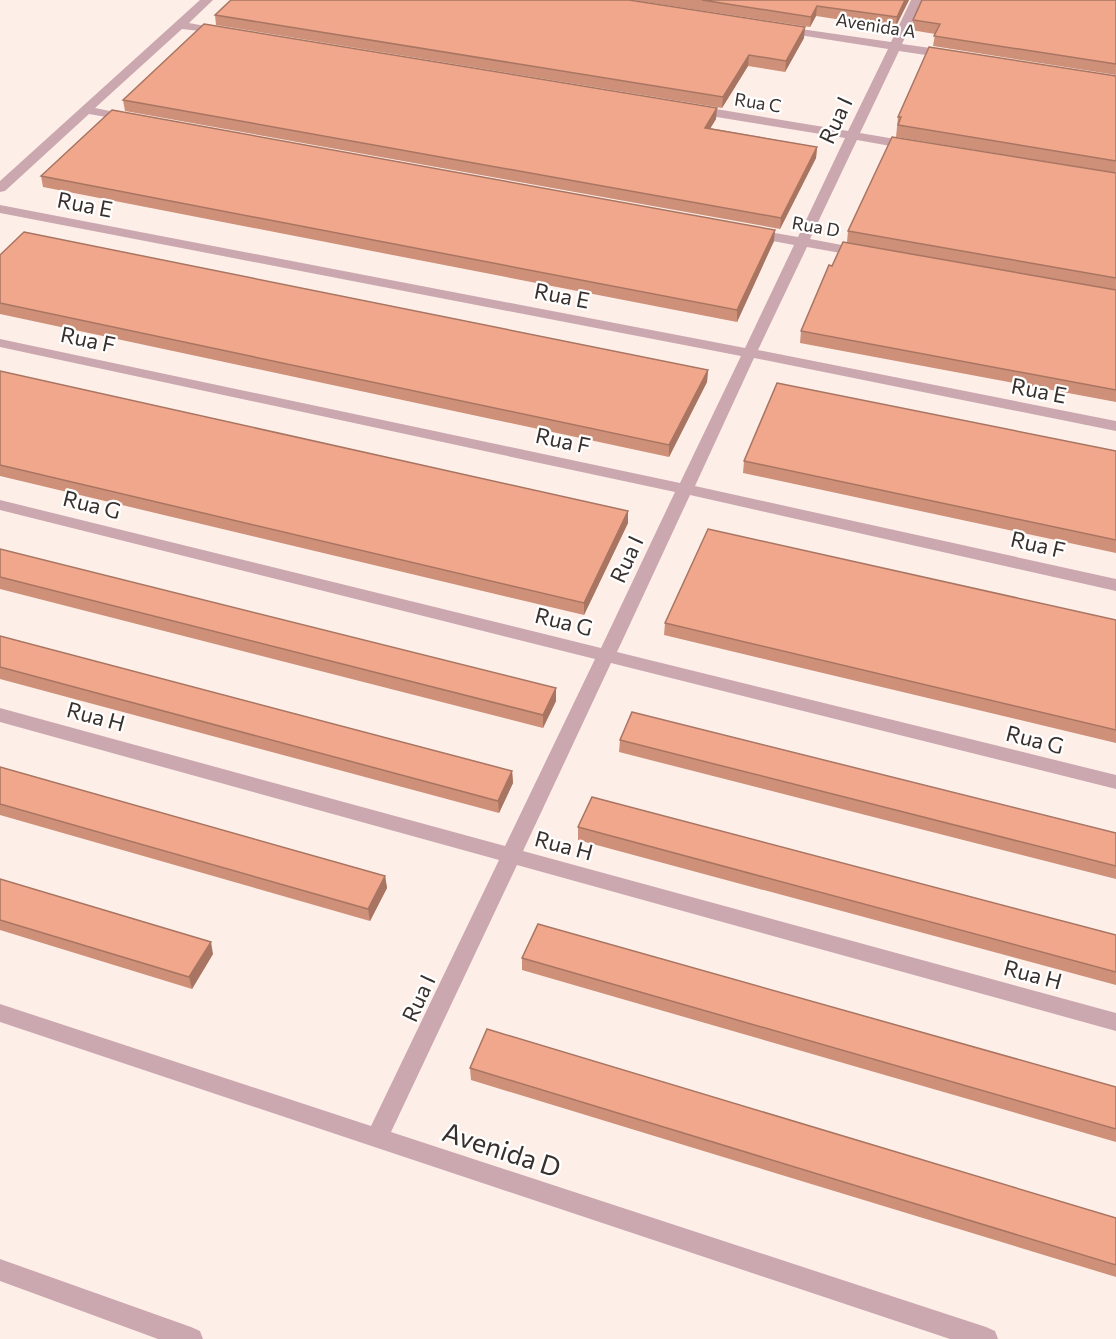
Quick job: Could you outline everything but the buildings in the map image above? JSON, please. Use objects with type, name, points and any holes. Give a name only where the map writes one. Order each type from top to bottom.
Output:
[{"type":"street","points":[[0,188],[207,0]]},
{"type":"street","name":"Rua I","points":[[377,1137],[917,0]]},
{"type":"street","points":[[181,25],[240,35]]},
{"type":"street","name":"Avenida A","points":[[768,27],[964,57]]},
{"type":"street","name":"Rua C","points":[[676,106],[921,147]]},
{"type":"street","points":[[86,110],[145,121]]},
{"type":"street","name":"Rua E","points":[[0,209],[750,352],[1116,426]]},
{"type":"street","name":"Rua D","points":[[743,231],[872,254]]},
{"type":"street","name":"Rua F","points":[[0,343],[685,489],[1116,585]]},
{"type":"street","name":"Rua G","points":[[0,504],[1116,782]]},
{"type":"street","name":"Rua H","points":[[0,715],[1116,1022]]},
{"type":"street","name":"Avenida D","points":[[0,1013],[987,1339]]},
{"type":"street","points":[[0,1270],[191,1339]]}]
